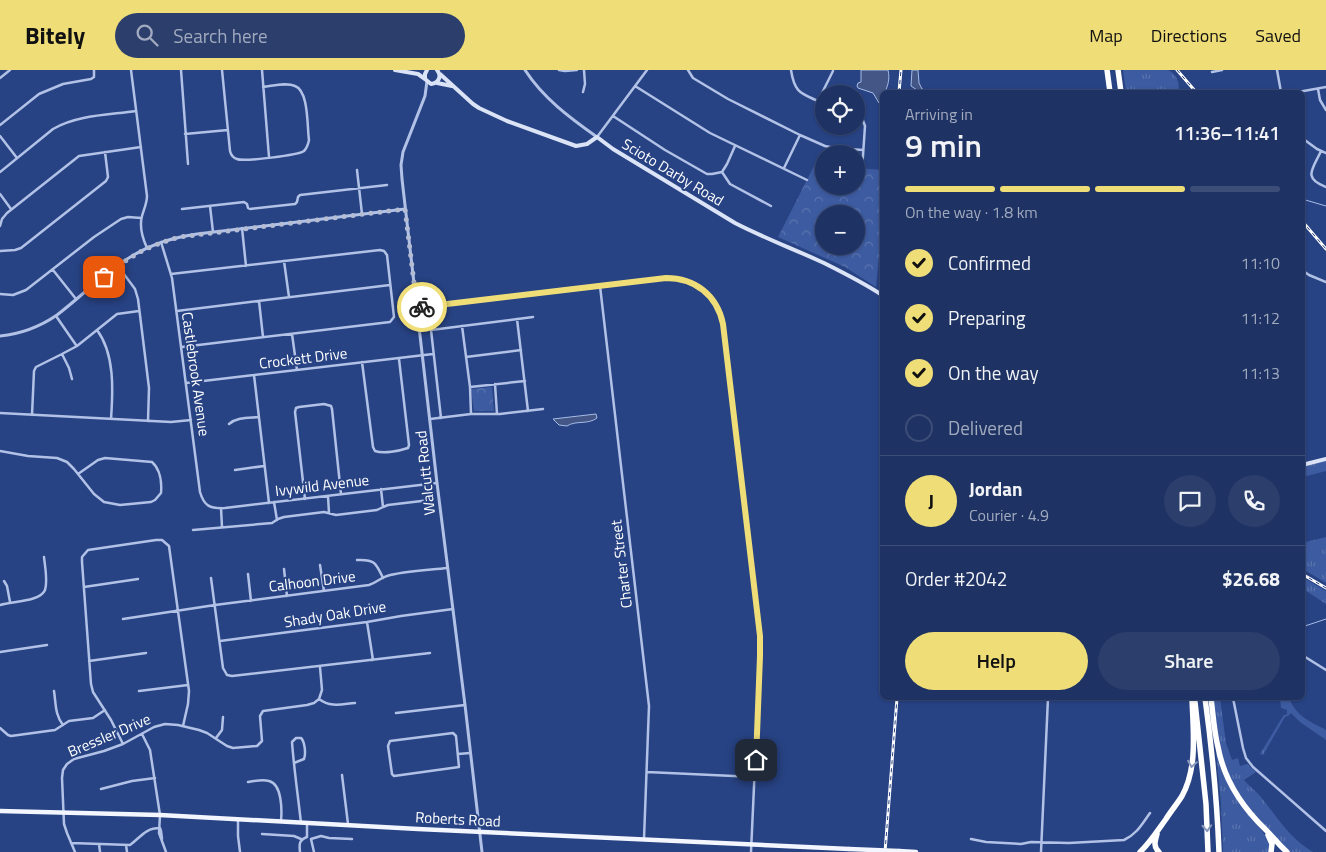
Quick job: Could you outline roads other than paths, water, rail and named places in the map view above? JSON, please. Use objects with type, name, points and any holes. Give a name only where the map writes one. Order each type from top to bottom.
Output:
[{"type":"highway","points":[[1107,70],[1110,90]]},
{"type":"highway","points":[[1118,70],[1121,90]]},
{"type":"highway","points":[[1140,852],[1159,830],[1181,797],[1189,776],[1193,747],[1193,700]]},
{"type":"highway","points":[[1193,700],[1206,804],[1208,852]]},
{"type":"highway","points":[[1206,700],[1217,804],[1219,852]]},
{"type":"highway","points":[[1211,700],[1218,748],[1230,783],[1240,800],[1287,852]]},
{"type":"highway","points":[[1263,827],[1271,842],[1271,852]]},
{"type":"highway","points":[[1159,830],[1155,844],[1159,852]]},
{"type":"main road","points":[[395,70],[411,72],[422,76],[426,80],[454,87]]},
{"type":"main road","points":[[411,72],[426,70],[426,80]]},
{"type":"main road","points":[[435,83],[439,79],[439,72]]},
{"type":"main road","points":[[439,72],[443,79],[473,104],[507,120],[573,145],[580,146],[597,137]]},
{"type":"main road","name":"Scioto Darby Road","points":[[597,137],[735,223],[823,262],[880,294]]},
{"type":"main road","points":[[1305,464],[1326,459]]},
{"type":"main road","name":"Roberts Road","points":[[0,811],[160,815],[301,824],[916,852]]},
{"type":"street","points":[[0,78],[10,70]]},
{"type":"street","points":[[0,125],[39,94],[63,84],[91,79],[94,77],[94,70]]},
{"type":"street","points":[[131,70],[148,196],[140,228],[147,248]]},
{"type":"street","points":[[180,70],[188,164]]},
{"type":"street","points":[[222,70],[230,151],[234,157],[240,160],[297,154],[306,150],[308,140],[305,99],[302,91],[296,86],[288,85],[263,87]]},
{"type":"street","points":[[262,70],[270,157]]},
{"type":"street","points":[[525,70],[545,95],[566,114],[597,137],[647,70]]},
{"type":"street","points":[[559,70],[577,70]]},
{"type":"street","points":[[583,92],[585,84],[584,70]]},
{"type":"street","points":[[688,70],[693,78],[728,99],[823,145]]},
{"type":"street","points":[[790,70],[797,90],[815,99]]},
{"type":"street","points":[[1212,72],[1222,70]]},
{"type":"street","points":[[1277,70],[1281,90]]},
{"type":"street","points":[[826,85],[833,71]]},
{"type":"street","name":"Walcutt Road","points":[[425,96],[426,80]]},
{"type":"street","name":"Walcutt Road","points":[[435,83],[425,96],[402,157],[401,165],[447,568],[482,852]]},
{"type":"street","points":[[635,86],[695,124],[735,146],[807,180]]},
{"type":"street","points":[[1305,91],[1326,87]]},
{"type":"street","points":[[1318,88],[1320,100],[1326,110]]},
{"type":"street","points":[[0,172],[53,129],[69,121],[136,111]]},
{"type":"street","points":[[613,116],[703,172],[712,174],[722,172],[735,146]]},
{"type":"street","points":[[186,134],[228,130]]},
{"type":"street","points":[[784,168],[800,135]]},
{"type":"street","points":[[0,136],[17,158]]},
{"type":"street","points":[[1305,140],[1326,153]]},
{"type":"street","points":[[0,226],[2,219],[12,209],[80,156],[141,147]]},
{"type":"street","points":[[1321,151],[1311,174],[1314,182],[1326,187]]},
{"type":"street","points":[[0,251],[21,248],[106,181],[108,177],[105,152]]},
{"type":"street","points":[[357,170],[362,214]]},
{"type":"street","points":[[722,172],[730,184],[770,206]]},
{"type":"street","points":[[182,209],[244,202],[249,209],[295,204],[300,195],[387,185]]},
{"type":"street","points":[[0,194],[12,209]]},
{"type":"street","points":[[210,206],[213,232]]},
{"type":"street","points":[[0,336],[24,331],[56,316],[132,256],[161,242],[180,237],[242,228],[405,209]]},
{"type":"street","points":[[0,294],[20,293],[31,287],[94,237],[121,219],[141,218]]},
{"type":"street","points":[[242,228],[246,266]]},
{"type":"street","name":"Castlebrook Avenue","points":[[161,242],[172,274],[200,492],[202,499],[210,506]]},
{"type":"street","points":[[172,274],[382,250],[386,253],[394,317],[393,320],[386,323],[181,347]]},
{"type":"street","points":[[284,261],[289,297]]},
{"type":"street","points":[[118,266],[135,289],[138,299],[149,388],[148,421]]},
{"type":"street","points":[[52,270],[76,299]]},
{"type":"street","points":[[1305,272],[1326,282]]},
{"type":"street","points":[[417,307],[666,278],[690,282],[708,293],[715,302],[723,324],[760,636],[751,852]]},
{"type":"street","points":[[176,311],[390,285]]},
{"type":"street","name":"Charter Street","points":[[600,286],[649,706],[644,839]]},
{"type":"street","points":[[259,301],[263,337]]},
{"type":"street","points":[[32,415],[34,371],[36,366],[77,346],[117,314],[140,310]]},
{"type":"street","points":[[56,316],[77,346]]},
{"type":"street","points":[[441,418],[430,331],[432,329],[533,318]]},
{"type":"street","points":[[517,319],[528,411]]},
{"type":"street","points":[[462,326],[470,387],[471,414]]},
{"type":"street","points":[[97,330],[108,349],[112,385],[111,419]]},
{"type":"street","points":[[292,334],[297,370]]},
{"type":"street","points":[[466,357],[521,350]]},
{"type":"street","points":[[62,354],[72,379]]},
{"type":"street","name":"Crockett Drive","points":[[186,383],[433,354]]},
{"type":"street","points":[[362,362],[374,449],[379,452],[403,450],[408,448],[409,442],[399,358]]},
{"type":"street","points":[[254,375],[269,503]]},
{"type":"street","points":[[470,387],[525,381]]},
{"type":"street","points":[[494,384],[498,414]]},
{"type":"street","points":[[305,498],[295,412],[299,406],[324,404],[330,406],[332,410],[341,494]]},
{"type":"street","points":[[430,419],[543,409]]},
{"type":"street","points":[[0,413],[170,422],[191,420]]},
{"type":"street","points":[[229,424],[234,420],[259,417]]},
{"type":"street","points":[[0,451],[28,456],[57,458],[67,462],[94,494],[104,502],[120,505],[155,500],[161,493],[156,466],[146,460],[105,458],[98,460],[78,474]]},
{"type":"street","points":[[235,470],[264,466]]},
{"type":"street","name":"Ivywild Avenue","points":[[210,506],[221,508],[437,483]]},
{"type":"street","points":[[381,490],[383,507]]},
{"type":"street","points":[[328,496],[329,513]]},
{"type":"street","points":[[193,530],[272,523],[284,517],[324,512],[336,515],[377,510],[388,505],[430,500]]},
{"type":"street","points":[[274,502],[277,520]]},
{"type":"street","points":[[221,508],[222,527]]},
{"type":"street","points":[[123,744],[92,689],[82,557],[84,553],[93,548],[156,540],[162,540],[169,546],[188,685],[189,700],[183,726]]},
{"type":"street","points":[[0,605],[33,599],[41,595],[45,589],[46,582],[44,557]]},
{"type":"street","points":[[357,560],[374,562],[383,578]]},
{"type":"street","points":[[320,565],[324,591]]},
{"type":"street","name":"Calhoon Drive","points":[[123,619],[369,585],[393,574],[447,568]]},
{"type":"street","points":[[284,569],[287,596]]},
{"type":"street","points":[[248,574],[251,601]]},
{"type":"street","points":[[212,578],[223,668],[227,675],[237,676],[430,653]]},
{"type":"street","points":[[84,587],[138,579]]},
{"type":"street","points":[[4,580],[10,602]]},
{"type":"street","name":"Shady Oak Drive","points":[[220,641],[453,609]]},
{"type":"street","points":[[368,622],[372,660]]},
{"type":"street","points":[[0,652],[47,645]]},
{"type":"street","points":[[89,661],[146,653]]},
{"type":"street","points":[[1305,657],[1326,670]]},
{"type":"street","points":[[320,667],[322,690],[319,699],[328,705],[355,703]]},
{"type":"street","points":[[139,691],[188,685]]},
{"type":"street","points":[[54,691],[56,713],[63,725]]},
{"type":"street","name":"Bressler Drive","points":[[64,812],[63,770],[74,759],[123,744],[160,725],[172,724],[207,733],[233,748],[257,746],[262,741],[260,716],[263,711],[311,704],[319,699]]},
{"type":"street","points":[[1041,852],[1048,700]]},
{"type":"street","points":[[1233,700],[1246,758],[1326,831]]},
{"type":"street","points":[[396,714],[465,705]]},
{"type":"street","points":[[0,728],[8,735],[15,736],[55,730],[73,720],[93,718],[105,710]]},
{"type":"street","points":[[216,738],[222,730],[222,717]]},
{"type":"street","points":[[453,733],[456,736],[458,754],[460,765],[458,768],[394,776],[391,771],[389,742],[392,740],[453,733]]},
{"type":"street","points":[[142,734],[150,750],[160,815],[159,833],[166,852]]},
{"type":"street","points":[[294,763],[304,759],[305,756],[303,740],[301,738],[296,738],[292,742],[294,763],[301,824]]},
{"type":"street","points":[[458,754],[470,753]]},
{"type":"street","points":[[647,772],[754,777]]},
{"type":"street","points":[[342,775],[348,826]]},
{"type":"street","points":[[101,789],[132,781],[154,778]]},
{"type":"street","points":[[248,782],[265,780],[273,782],[279,794],[281,822]]},
{"type":"street","points":[[64,812],[65,828],[75,852]]},
{"type":"street","points":[[971,839],[1016,844],[1124,840],[1132,837],[1150,813]]},
{"type":"street","points":[[238,820],[240,852]]},
{"type":"street","points":[[306,837],[307,824]]},
{"type":"street","points":[[71,843],[131,845],[148,830],[160,828]]},
{"type":"street","points":[[262,834],[294,836],[301,839],[306,837],[312,839],[321,836],[352,839]]},
{"type":"street","points":[[300,852],[299,845],[301,839]]},
{"type":"street","points":[[312,839],[314,852]]},
{"type":"street","points":[[99,844],[100,851]]},
{"type":"street","points":[[126,845],[126,852]]},
{"type":"waterway","points":[[1305,200],[1326,206]]},
{"type":"waterway","points":[[1305,626],[1326,619]]},
{"type":"railway","points":[[899,90],[901,70]]},
{"type":"railway","points":[[1177,70],[1194,90]]},
{"type":"railway","points":[[1305,224],[1326,249]]},
{"type":"railway","points":[[1305,576],[1326,588]]},
{"type":"railway","points":[[885,852],[897,700]]}]
